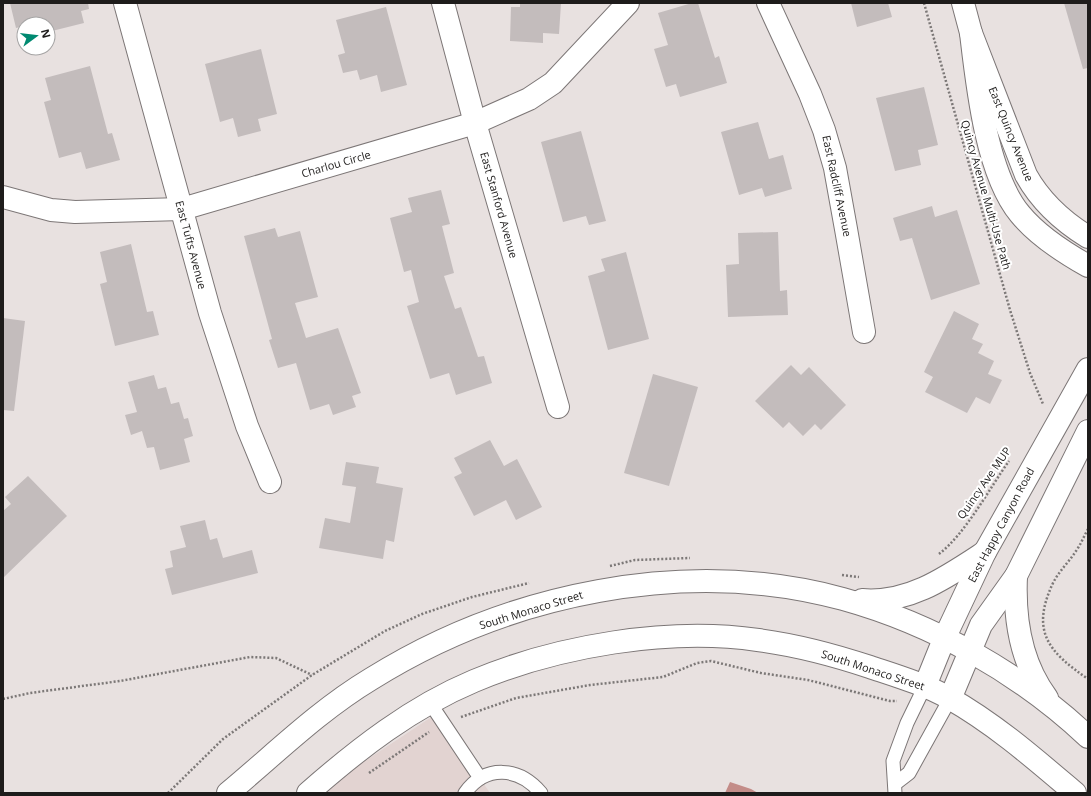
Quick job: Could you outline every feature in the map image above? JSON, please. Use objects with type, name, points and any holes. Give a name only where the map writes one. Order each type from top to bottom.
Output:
[{"type":"street","name":"East Tufts Avenue","points":[[125,3],[210,313],[247,426],[270,482]]},
{"type":"street","name":"East Stanford Avenue","points":[[443,3],[475,123],[558,407]]},
{"type":"street","name":"Charlou Circle","points":[[3,197],[51,210],[75,212],[182,209],[475,123],[529,99],[553,82],[628,3]]},
{"type":"street","name":"East Radcliff Avenue","points":[[768,3],[810,94],[824,130],[835,168],[864,332]]},
{"type":"street","name":"East Quincy Avenue","points":[[963,3],[971,33],[1015,150],[1034,190],[1054,212],[1088,236]]},
{"type":"street","name":"East Quincy Avenue","points":[[971,33],[981,111],[995,162],[1008,195],[1020,214],[1042,235],[1088,266]]},
{"type":"street","name":"East Happy Canyon Road","points":[[925,686],[944,639],[985,552],[1088,369]]},
{"type":"street","points":[[1075,793],[1035,758],[994,727],[950,698],[980,625],[1016,576],[1088,431]]},
{"type":"street","points":[[842,599],[877,602],[911,594],[944,578],[985,552]]},
{"type":"street","points":[[1016,576],[1016,616],[1019,636],[1031,671],[1042,691],[1055,709]]},
{"type":"street","name":"South Monaco Street","points":[[228,793],[309,723],[369,680],[410,656],[455,634],[500,617],[566,597],[625,586],[670,583],[749,583],[842,599],[912,623],[970,652]]},
{"type":"street","name":"South Monaco Street","points":[[308,793],[338,767],[383,733],[430,703],[473,682],[515,665],[560,653],[620,642],[703,636],[757,640],[811,650],[859,663],[925,686],[950,698]]},
{"type":"street","points":[[970,652],[1016,679],[1088,737]]},
{"type":"lane","points":[[895,788],[893,761],[907,723],[925,686]]},
{"type":"lane","points":[[895,788],[909,773],[950,698]]},
{"type":"lane","points":[[430,703],[480,778]]},
{"type":"lane","points":[[465,793],[480,778],[496,772],[514,773],[532,783],[541,793]]},
{"type":"path","name":"Quincy Avenue Multi-Use Path","points":[[924,3],[1010,310],[1043,404],[1041,410]]},
{"type":"path","name":"Quincy Ave MUP","points":[[937,555],[948,546],[965,524],[1010,460]]},
{"type":"path","points":[[1088,529],[1077,550],[1054,583],[1047,599],[1043,631],[1049,645],[1061,659],[1088,679]]},
{"type":"path","points":[[3,699],[30,693],[120,681],[256,657],[276,658],[312,676],[223,739],[168,793]]},
{"type":"path","points":[[365,776],[442,723],[516,698],[590,685],[663,677],[697,663],[711,661],[808,680],[896,702],[898,698]]},
{"type":"shaded area","points":[[436,714],[490,793],[325,793],[353,769]]},
{"type":"shaded area","points":[[730,782],[751,789],[758,793],[725,793]]},
{"type":"building","points":[[10,3],[88,3],[89,9],[81,11],[84,23],[56,30],[56,16],[16,16],[16,28]]},
{"type":"building","points":[[520,3],[561,3],[559,34],[543,33],[543,43],[510,41],[511,7],[520,7]]},
{"type":"building","points":[[692,3],[698,3],[715,58],[719,56],[727,83],[680,97],[676,84],[666,87],[654,49],[668,45],[658,13]]},
{"type":"building","points":[[851,3],[888,3],[892,17],[857,27]]},
{"type":"building","points":[[1064,3],[1088,3],[1088,68],[1083,69]]},
{"type":"building","points":[[386,7],[407,85],[381,92],[377,75],[360,80],[357,70],[343,73],[338,55],[345,53],[336,20]]},
{"type":"building","points":[[261,49],[277,114],[258,119],[261,131],[238,137],[233,118],[220,122],[205,64]]},
{"type":"building","points":[[90,66],[108,134],[112,133],[120,160],[86,169],[81,152],[59,158],[44,102],[51,100],[45,78]]},
{"type":"building","points":[[924,87],[938,145],[918,150],[921,165],[895,171],[876,98]]},
{"type":"building","points":[[758,122],[769,159],[783,155],[792,189],[765,197],[762,188],[739,195],[721,132]]},
{"type":"building","points":[[581,131],[606,221],[589,225],[586,216],[563,222],[541,142]]},
{"type":"building","points":[[441,190],[450,224],[442,226],[454,273],[444,276],[455,309],[461,307],[478,357],[484,356],[492,383],[456,395],[449,373],[430,379],[407,306],[419,302],[411,270],[404,272],[390,218],[412,212],[408,198]]},
{"type":"building","points":[[932,206],[935,217],[957,210],[980,284],[931,300],[912,238],[900,241],[893,218]]},
{"type":"building","points":[[275,228],[278,237],[300,231],[318,297],[295,303],[306,338],[338,328],[361,393],[352,396],[356,407],[333,415],[329,404],[310,410],[296,363],[278,368],[269,340],[272,339],[244,236]]},
{"type":"building","points":[[778,232],[780,291],[787,290],[788,315],[728,317],[726,265],[739,264],[738,233]]},
{"type":"building","points":[[131,244],[147,312],[153,311],[159,335],[115,346],[100,284],[107,282],[100,252]]},
{"type":"building","points":[[626,252],[649,339],[608,350],[588,276],[605,271],[601,259]]},
{"type":"building","points":[[954,311],[979,324],[972,339],[983,344],[978,353],[994,361],[988,374],[1002,380],[990,404],[976,397],[967,413],[925,392],[933,377],[924,372]]},
{"type":"building","points":[[3,318],[25,321],[14,411],[3,410]]},
{"type":"building","points":[[791,365],[801,375],[809,367],[846,405],[821,430],[815,424],[803,436],[789,422],[783,428],[755,401]]},
{"type":"building","points":[[653,374],[698,387],[669,486],[624,473]]},
{"type":"building","points":[[154,375],[158,389],[166,387],[171,404],[179,402],[184,419],[188,418],[193,436],[184,439],[190,462],[160,470],[154,447],[147,448],[142,431],[131,435],[125,415],[137,412],[128,382]]},
{"type":"building","points":[[490,440],[504,466],[517,459],[542,507],[516,520],[506,500],[474,516],[454,477],[462,473],[454,458]]},
{"type":"building","points":[[346,462],[379,467],[376,483],[403,488],[394,542],[386,540],[383,559],[319,548],[325,518],[350,523],[356,487],[342,485]]},
{"type":"building","points":[[28,476],[67,516],[3,578],[3,511],[11,504],[5,497]]},
{"type":"building","points":[[205,520],[210,540],[217,538],[223,558],[252,550],[258,573],[172,595],[165,569],[173,567],[170,551],[186,547],[180,526]]}]
